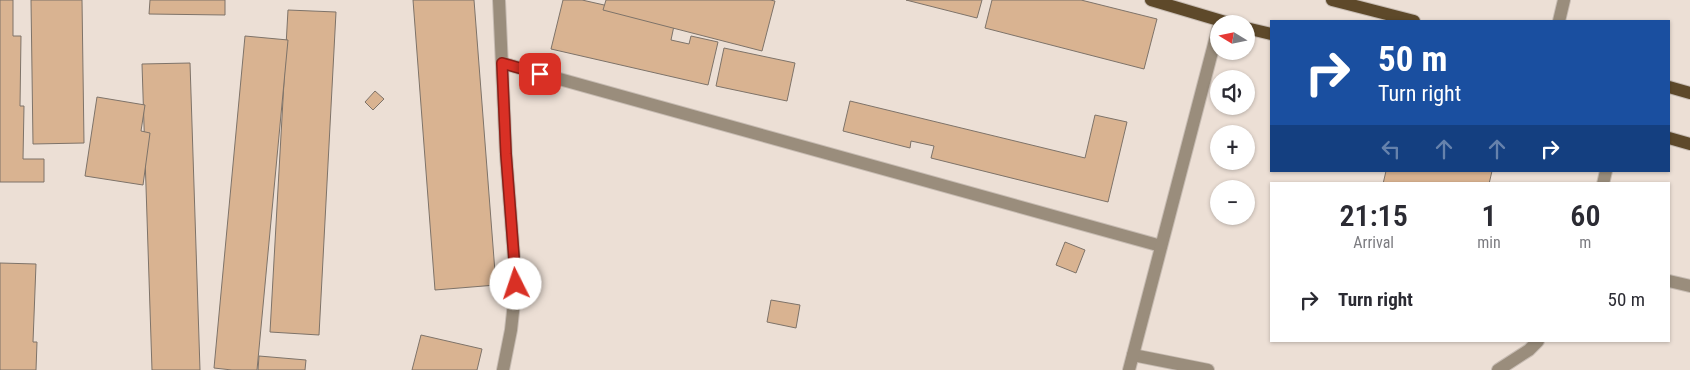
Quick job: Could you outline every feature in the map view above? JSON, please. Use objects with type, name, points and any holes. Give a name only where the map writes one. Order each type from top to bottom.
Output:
[{"type":"main road","points":[[1151,0],[1210,19]]},
{"type":"main road","points":[[1332,0],[1410,20]]},
{"type":"main road","points":[[1255,30],[1270,34]]},
{"type":"main road","points":[[1670,87],[1690,93]]},
{"type":"main road","points":[[1670,138],[1690,144]]},
{"type":"street","points":[[498,0],[506,154],[516,284],[503,370]]},
{"type":"street","points":[[1559,20],[1564,0]]},
{"type":"street","points":[[1129,370],[1212,60]]},
{"type":"street","points":[[502,63],[1161,246]]},
{"type":"street","points":[[1670,281],[1690,286]]},
{"type":"street","points":[[1498,370],[1529,350],[1537,342]]},
{"type":"street","points":[[1133,355],[1208,370]]},
{"type":"building","points":[[0,0],[13,0],[13,36],[21,36],[20,106],[24,106],[23,159],[44,159],[44,182],[0,182]]},
{"type":"building","points":[[31,0],[82,0],[84,143],[33,144]]},
{"type":"building","points":[[150,0],[225,0],[225,15],[149,14]]},
{"type":"building","points":[[413,0],[474,0],[496,285],[435,290]]},
{"type":"building","points":[[563,0],[582,0],[675,21],[671,40],[689,44],[691,36],[718,42],[708,85],[551,49]]},
{"type":"building","points":[[606,0],[775,1],[762,51],[603,10]]},
{"type":"building","points":[[906,0],[982,0],[977,18]]},
{"type":"building","points":[[992,0],[1081,0],[1157,19],[1144,69],[985,28]]},
{"type":"building","points":[[288,10],[336,12],[319,335],[270,332]]},
{"type":"building","points":[[245,36],[288,40],[257,370],[232,370],[214,368]]},
{"type":"building","points":[[724,48],[795,63],[787,101],[716,86]]},
{"type":"building","points":[[190,63],[200,370],[152,370],[142,64]]},
{"type":"building","points":[[375,91],[384,99],[373,110],[365,102]]},
{"type":"building","points":[[97,97],[145,105],[141,131],[150,133],[143,185],[85,176]]},
{"type":"building","points":[[850,101],[1085,158],[1095,115],[1127,122],[1108,202],[931,158],[934,146],[911,141],[910,148],[843,131]]},
{"type":"building","points":[[1386,172],[1492,172],[1489,182],[1383,182]]},
{"type":"building","points":[[1065,242],[1085,250],[1076,273],[1056,265]]},
{"type":"building","points":[[0,263],[36,264],[33,342],[37,342],[36,370],[0,370]]},
{"type":"building","points":[[771,300],[800,305],[796,328],[767,322]]},
{"type":"building","points":[[421,335],[482,349],[477,370],[412,370]]},
{"type":"building","points":[[259,356],[306,360],[305,370],[258,370]]},
{"type":"route","points":[[516,284],[506,154],[502,63],[540,74]]}]
